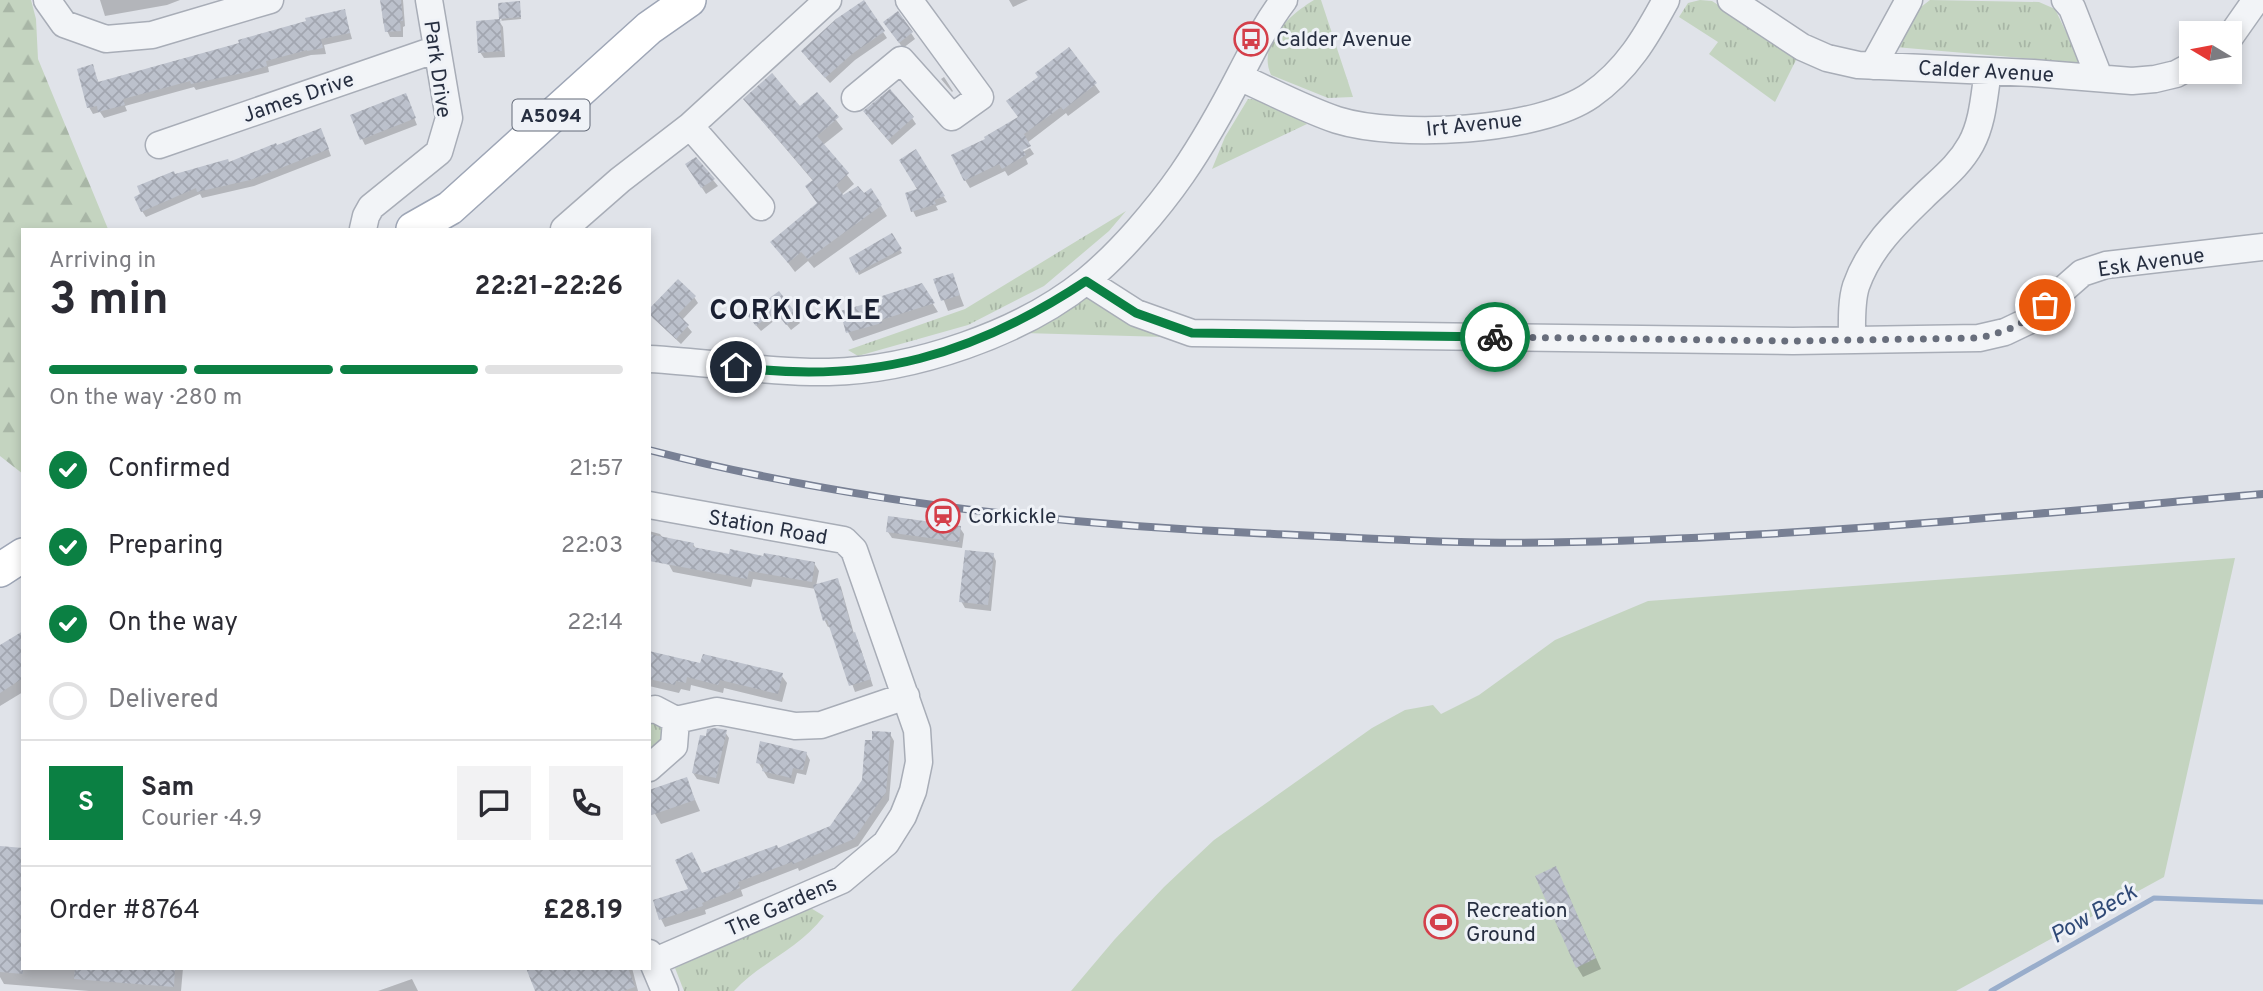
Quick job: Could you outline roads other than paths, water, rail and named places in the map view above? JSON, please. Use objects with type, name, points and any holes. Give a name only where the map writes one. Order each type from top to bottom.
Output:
[{"type":"main road","name":"A5094","points":[[415,228],[450,208],[649,28],[689,0]]},
{"type":"main road","points":[[0,570],[21,556]]},
{"type":"street","points":[[47,0],[64,24],[106,39],[152,35],[270,0]]},
{"type":"street","name":"Park Drive","points":[[363,228],[371,207],[439,152],[449,118],[429,0]]},
{"type":"street","points":[[565,228],[620,180],[690,126],[828,0]]},
{"type":"street","points":[[855,98],[901,60],[952,117],[979,96],[909,0]]},
{"type":"street","points":[[651,359],[687,360],[761,370],[831,372],[903,363],[927,359],[957,348],[1051,304],[1086,281],[1116,252],[1180,177],[1209,133],[1265,29],[1284,0]]},
{"type":"street","name":"Irt Avenue","points":[[1239,77],[1338,120],[1413,130],[1501,125],[1545,116],[1590,96],[1622,69],[1644,41],[1666,0]]},
{"type":"street","name":"Calder Avenue","points":[[1731,0],[1802,47],[1827,58],[1873,66],[2132,80],[2155,79],[2179,72]]},
{"type":"street","points":[[1873,66],[1909,0]]},
{"type":"street","points":[[2065,0],[2072,8],[2099,77]]},
{"type":"street","points":[[2241,21],[2256,0]]},
{"type":"street","name":"James Drive","points":[[159,145],[436,49]]},
{"type":"street","points":[[1852,339],[1856,287],[1877,244],[1899,219],[1959,163],[1979,125],[1987,71]]},
{"type":"street","points":[[690,126],[761,207]]},
{"type":"street","name":"Esk Avenue","points":[[1086,281],[1136,313],[1192,333],[1788,341],[1979,338],[2005,332],[2026,322],[2082,273],[2106,265],[2263,247]]},
{"type":"street","name":"Station Road","points":[[651,505],[844,540],[854,550],[906,696]]},
{"type":"street","points":[[651,710],[655,709],[676,720],[717,711],[795,726],[821,724],[906,696]]},
{"type":"street","name":"The Gardens","points":[[651,958],[831,886],[861,866],[886,843],[903,816],[914,791],[919,762],[917,730],[906,696]]},
{"type":"street","points":[[651,766],[674,746],[676,720]]},
{"type":"street","points":[[651,958],[665,991]]},
{"type":"waterway","name":"Pow Beck","points":[[1991,991],[2154,898],[2263,902]]},
{"type":"railway","points":[[651,450],[798,483],[1025,516],[1178,529],[1453,542],[1532,543],[1745,535],[1918,524],[2263,494]]},
{"type":"place","name":"Calder Avenue","points":[[1251,39]]},
{"type":"place","name":"Corkickle","points":[[943,516]]},
{"type":"place","name":"Recreation Ground","points":[[1441,922]]},
{"type":"district","name":"CORKICKLE","points":[[796,309]]}]
